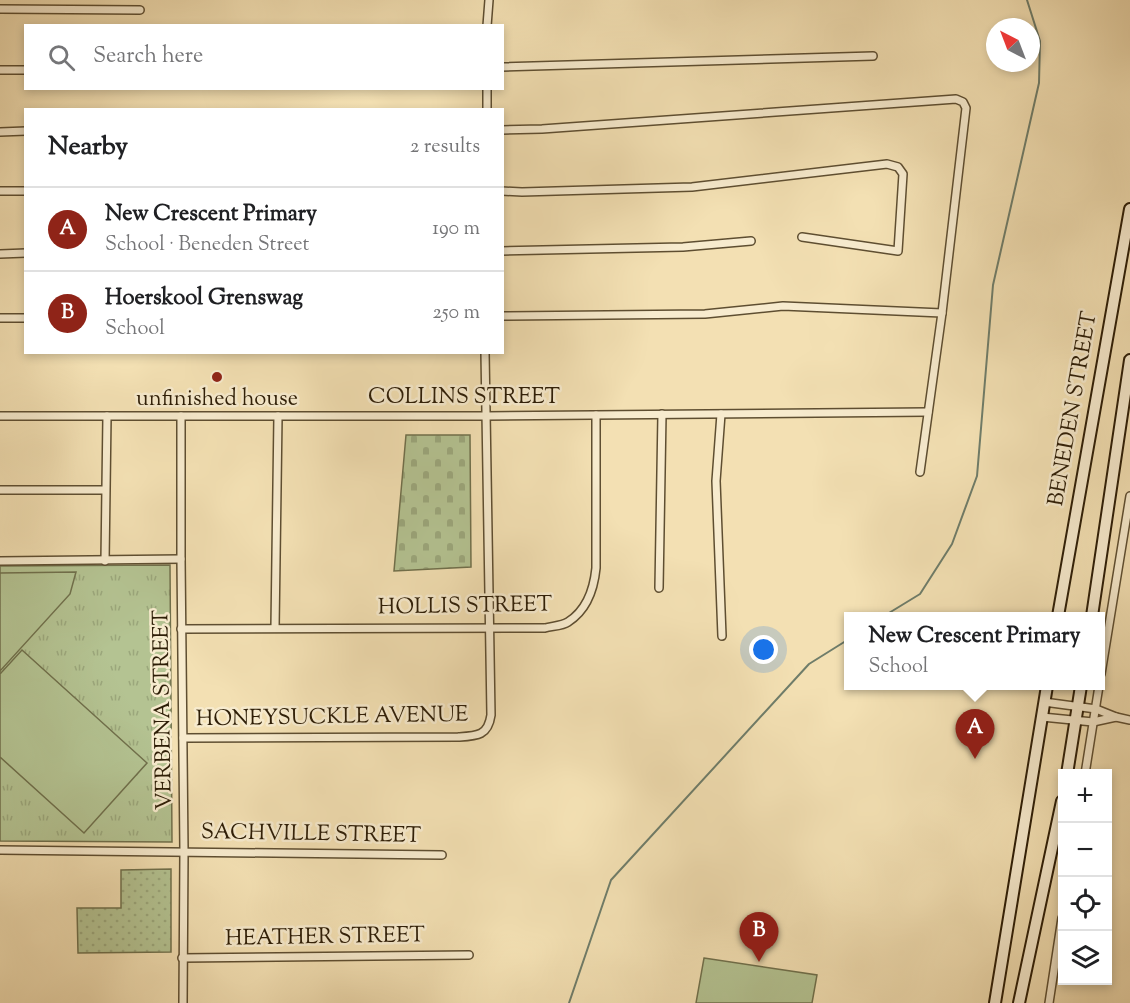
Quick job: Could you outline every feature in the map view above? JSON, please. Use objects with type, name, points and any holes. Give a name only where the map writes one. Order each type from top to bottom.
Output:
[{"type":"main road","name":"BENEDEN STREET","points":[[1059,612],[1130,209]]},
{"type":"main road","name":"BENEDEN STREET","points":[[1093,612],[1130,360]]},
{"type":"main road","points":[[995,1003],[1046,690]]},
{"type":"main road","points":[[1068,769],[1080,690]]},
{"type":"main road","points":[[1019,1003],[1058,820]]},
{"type":"street","points":[[488,24],[489,0]]},
{"type":"street","points":[[0,9],[140,10]]},
{"type":"street","points":[[504,67],[873,56]]},
{"type":"street","points":[[0,70],[24,70]]},
{"type":"street","points":[[487,90],[487,108]]},
{"type":"street","points":[[504,130],[956,99],[963,102],[966,108],[942,313],[920,472]]},
{"type":"street","points":[[0,132],[24,131]]},
{"type":"street","points":[[504,191],[692,187],[887,165],[898,167],[903,174],[898,251],[802,237]]},
{"type":"street","points":[[0,191],[24,191]]},
{"type":"street","points":[[504,251],[683,247],[751,241]]},
{"type":"street","points":[[0,254],[24,254]]},
{"type":"street","points":[[504,316],[705,314],[783,306],[942,313]]},
{"type":"street","points":[[0,318],[24,318]]},
{"type":"street","points":[[485,354],[489,626]]},
{"type":"street","name":"COLLINS STREET","points":[[0,416],[487,416],[928,412]]},
{"type":"street","points":[[659,588],[662,414]]},
{"type":"street","points":[[722,414],[716,481],[722,636]]},
{"type":"street","name":"HOLLIS STREET","points":[[182,629],[489,626],[545,628],[568,622],[588,600],[594,587],[596,415]]},
{"type":"street","points":[[105,561],[107,416]]},
{"type":"street","name":"VERBENA STREET","points":[[182,416],[183,1003]]},
{"type":"street","points":[[275,628],[278,416]]},
{"type":"street","points":[[0,490],[105,490]]},
{"type":"street","points":[[1105,649],[1130,496]]},
{"type":"street","points":[[0,561],[181,559]]},
{"type":"street","name":"HONEYSUCKLE AVENUE","points":[[183,738],[458,737],[482,733],[487,728],[491,715],[489,626]]},
{"type":"street","points":[[1086,769],[1098,690]]},
{"type":"street","points":[[1044,702],[1095,709],[1130,720]]},
{"type":"street","points":[[1042,717],[1093,722],[1116,717]]},
{"type":"street","name":"SACHVILLE STREET","points":[[0,850],[442,855]]},
{"type":"street","points":[[1049,1003],[1060,931]]},
{"type":"street","name":"HEATHER STREET","points":[[182,958],[469,955]]},
{"type":"green space","points":[[406,435],[470,435],[471,567],[394,571]]},
{"type":"green space","points":[[170,565],[172,842],[0,841],[0,566]]},
{"type":"green space","points":[[76,572],[70,594],[0,671],[0,573]]},
{"type":"green space","points":[[22,650],[147,763],[84,833],[0,757],[0,674]]},
{"type":"green space","points":[[171,869],[171,952],[78,953],[77,908],[121,908],[121,870]]},
{"type":"green space","points":[[704,958],[817,975],[812,1003],[696,1003]]},
{"type":"waterway","points":[[891,612],[920,594],[952,544],[977,476],[993,285],[1039,83],[1040,41],[1027,0]]},
{"type":"waterway","points":[[569,1003],[611,880],[809,664],[844,642]]},
{"type":"place","name":"unfinished house","points":[[217,377]]},
{"type":"place","name":"New Crescent Primary","points":[[975,759]]},
{"type":"place","name":"Hoerskool Grenswag","points":[[759,962]]}]
